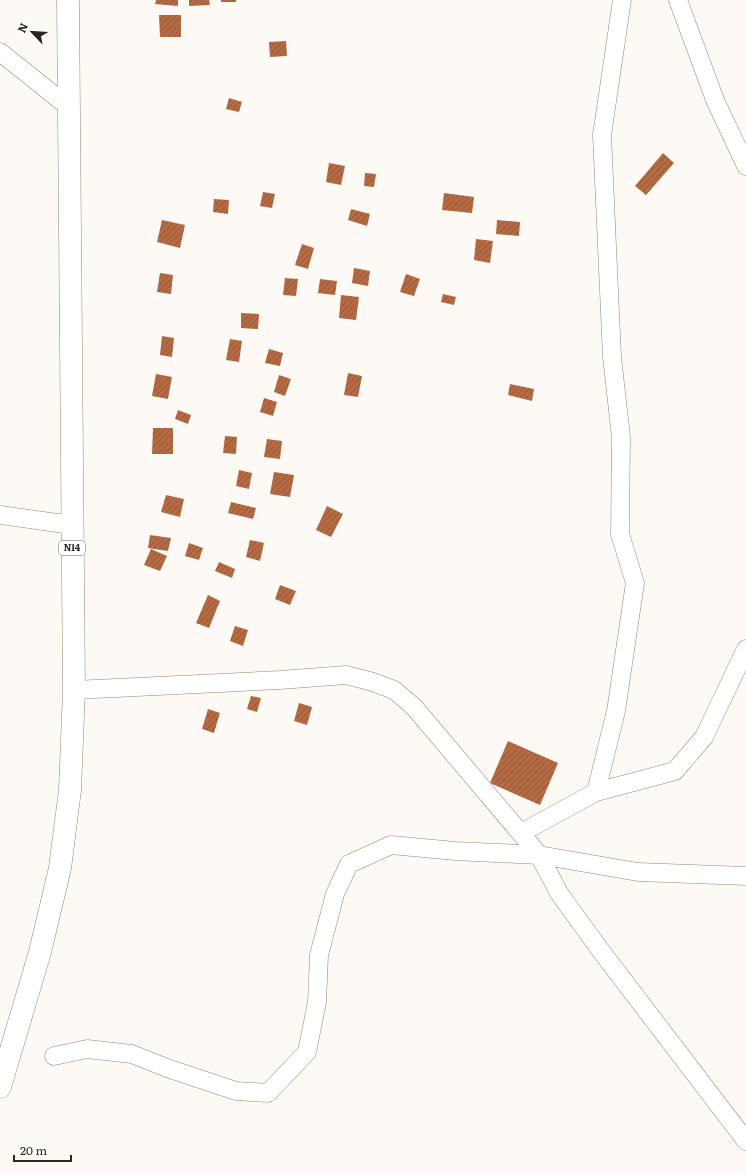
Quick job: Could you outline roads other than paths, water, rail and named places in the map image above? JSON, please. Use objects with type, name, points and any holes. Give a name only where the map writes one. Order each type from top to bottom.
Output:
[{"type":"main road","name":"N14","points":[[0,1087],[40,952],[60,868],[70,790],[74,690],[68,0]]},
{"type":"street","points":[[596,792],[616,710],[635,583],[620,534],[621,437],[612,357],[602,135],[622,0]]},
{"type":"street","points":[[678,0],[715,100],[746,166]]},
{"type":"street","points":[[0,52],[70,108]]},
{"type":"street","points":[[0,515],[72,525]]},
{"type":"street","points":[[521,833],[596,792],[675,771],[704,737],[746,649]]},
{"type":"street","points":[[74,690],[280,680],[346,675],[373,682],[394,690],[414,707],[540,855],[559,893],[746,1141]]},
{"type":"street","points":[[54,1056],[87,1049],[132,1054],[167,1068],[236,1091],[268,1093],[306,1052],[317,1002],[319,955],[335,894],[349,864],[391,845],[455,851],[540,855],[638,872],[746,876]]}]
